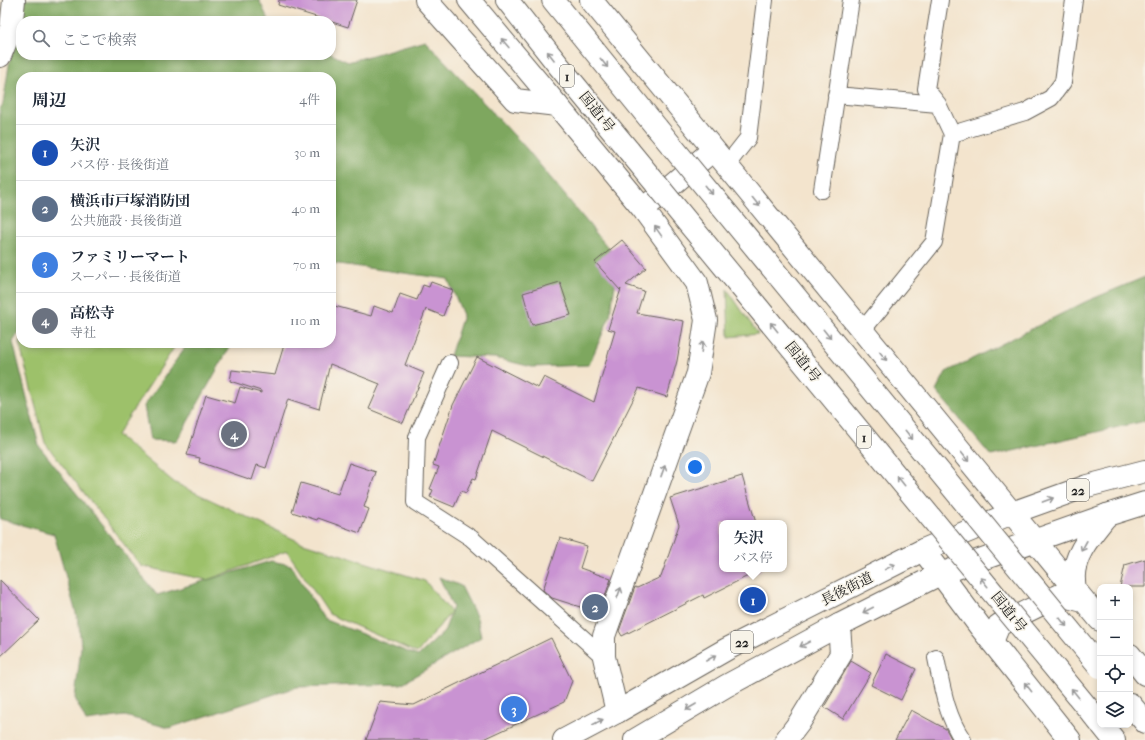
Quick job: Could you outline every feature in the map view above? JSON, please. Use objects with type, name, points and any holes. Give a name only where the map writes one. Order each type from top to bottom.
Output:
[{"type":"main road","points":[[0,56],[11,29],[14,0]]},
{"type":"main road","points":[[426,0],[515,100],[557,105]]},
{"type":"main road","points":[[469,0],[643,209],[697,283],[706,320],[698,374],[604,636],[604,657],[617,712]]},
{"type":"main road","name":"国道1号","points":[[507,0],[559,66],[1097,719]]},
{"type":"main road","points":[[553,0],[1097,663]]},
{"type":"main road","points":[[591,0],[1097,617]]},
{"type":"main road","points":[[643,209],[720,158]]},
{"type":"main road","name":"長後街道","points":[[564,740],[617,712],[727,649],[923,550],[1012,513],[1087,486],[1145,470]]},
{"type":"main road","name":"長後街道","points":[[635,740],[726,686],[940,574],[1034,540],[1145,503]]},
{"type":"main road","points":[[1080,597],[1074,580],[1075,566],[1087,541],[1107,515]]},
{"type":"main road","points":[[923,550],[992,642],[1070,740]]},
{"type":"main road","points":[[992,642],[999,625],[1060,595],[1080,597]]},
{"type":"main road","points":[[786,740],[799,723],[841,654],[840,625]]},
{"type":"main road","points":[[1131,656],[1145,674]]},
{"type":"main road","points":[[1133,708],[1145,722]]},
{"type":"main road","name":"国道1号","points":[[1104,728],[1114,740]]},
{"type":"lane","points":[[720,158],[748,138],[766,0]]},
{"type":"lane","points":[[822,190],[851,0]]},
{"type":"lane","points":[[862,331],[934,242],[952,134],[938,104],[926,89],[940,0]]},
{"type":"lane","points":[[952,134],[1024,112],[1051,98],[1063,82],[1074,0]]},
{"type":"lane","points":[[836,95],[938,104]]},
{"type":"lane","points":[[450,363],[417,437],[415,502],[470,538],[604,657]]},
{"type":"lane","points":[[936,658],[945,704],[953,725],[963,740]]},
{"type":"green space","points":[[19,0],[259,0],[267,16],[17,16]]},
{"type":"green space","points":[[16,20],[16,60],[336,60],[336,56],[348,62],[425,40],[526,148],[619,261],[610,316],[589,365],[532,367],[495,358],[450,356],[463,315],[448,279],[336,264],[336,72],[16,72],[16,337],[13,342],[39,446],[157,595],[271,561],[291,565],[324,619],[418,656],[444,632],[453,607],[439,577],[461,586],[477,618],[481,637],[401,684],[297,687],[169,728],[125,716],[86,721],[75,698],[81,647],[79,624],[54,534],[0,519],[0,109],[3,104]]},
{"type":"green space","points":[[1145,277],[1145,421],[991,456],[936,391],[946,372],[1087,301]]},
{"type":"green space","points":[[727,289],[758,334],[729,337]]},
{"type":"green space","points":[[21,348],[174,348],[117,435],[175,483],[300,542],[425,581],[451,612],[417,653],[329,614],[287,551],[207,580],[141,566],[45,443]]},
{"type":"green space","points":[[185,348],[229,348],[177,441],[150,440],[144,406]]},
{"type":"building","points":[[279,0],[357,0],[348,27],[336,23],[336,16],[313,16],[278,5]]},
{"type":"building","points":[[622,240],[646,268],[626,285],[644,291],[637,313],[684,321],[677,361],[667,397],[639,388],[592,481],[492,431],[476,479],[473,478],[466,493],[461,491],[454,507],[430,497],[433,490],[430,489],[439,467],[433,465],[453,405],[477,357],[538,388],[544,377],[594,402],[615,331],[608,329],[621,289],[620,290],[595,262]]},
{"type":"building","points":[[431,282],[453,290],[443,316],[426,309],[405,365],[424,373],[403,423],[369,409],[380,384],[330,364],[319,409],[288,399],[266,468],[257,465],[252,480],[199,462],[200,458],[187,455],[206,395],[235,403],[240,387],[261,393],[261,391],[230,381],[232,370],[275,375],[283,348],[336,348],[336,306],[371,316],[374,306],[393,313],[400,294],[417,300],[423,285],[429,287]]},
{"type":"building","points":[[560,282],[571,315],[532,325],[523,293]]},
{"type":"building","points":[[349,463],[376,472],[364,507],[369,509],[360,533],[318,518],[317,520],[292,512],[301,483],[338,494]]},
{"type":"building","points":[[742,476],[755,520],[719,520],[719,572],[756,572],[704,598],[703,595],[622,636],[619,631],[635,587],[637,588],[661,577],[679,525],[670,498]]},
{"type":"building","points":[[560,538],[587,546],[580,568],[611,579],[599,613],[552,598],[543,590]]},
{"type":"building","points":[[1145,559],[1145,587],[1133,587],[1133,584],[1121,584],[1125,565]]},
{"type":"building","points":[[0,580],[39,620],[0,657]]},
{"type":"building","points":[[551,638],[572,681],[564,702],[482,740],[366,740],[380,702],[414,705]]},
{"type":"building","points":[[886,654],[916,669],[901,700],[871,685]]},
{"type":"building","points":[[851,661],[871,673],[843,719],[824,707]]},
{"type":"building","points":[[911,710],[946,729],[952,740],[895,740]]},
{"type":"place","name":"高松寺","points":[[234,434]]},
{"type":"place","name":"矢沢","points":[[753,600]]},
{"type":"place","name":"横浜市戸塚消防団","points":[[595,607]]},
{"type":"place","name":"ファミリーマート","points":[[514,709]]}]
